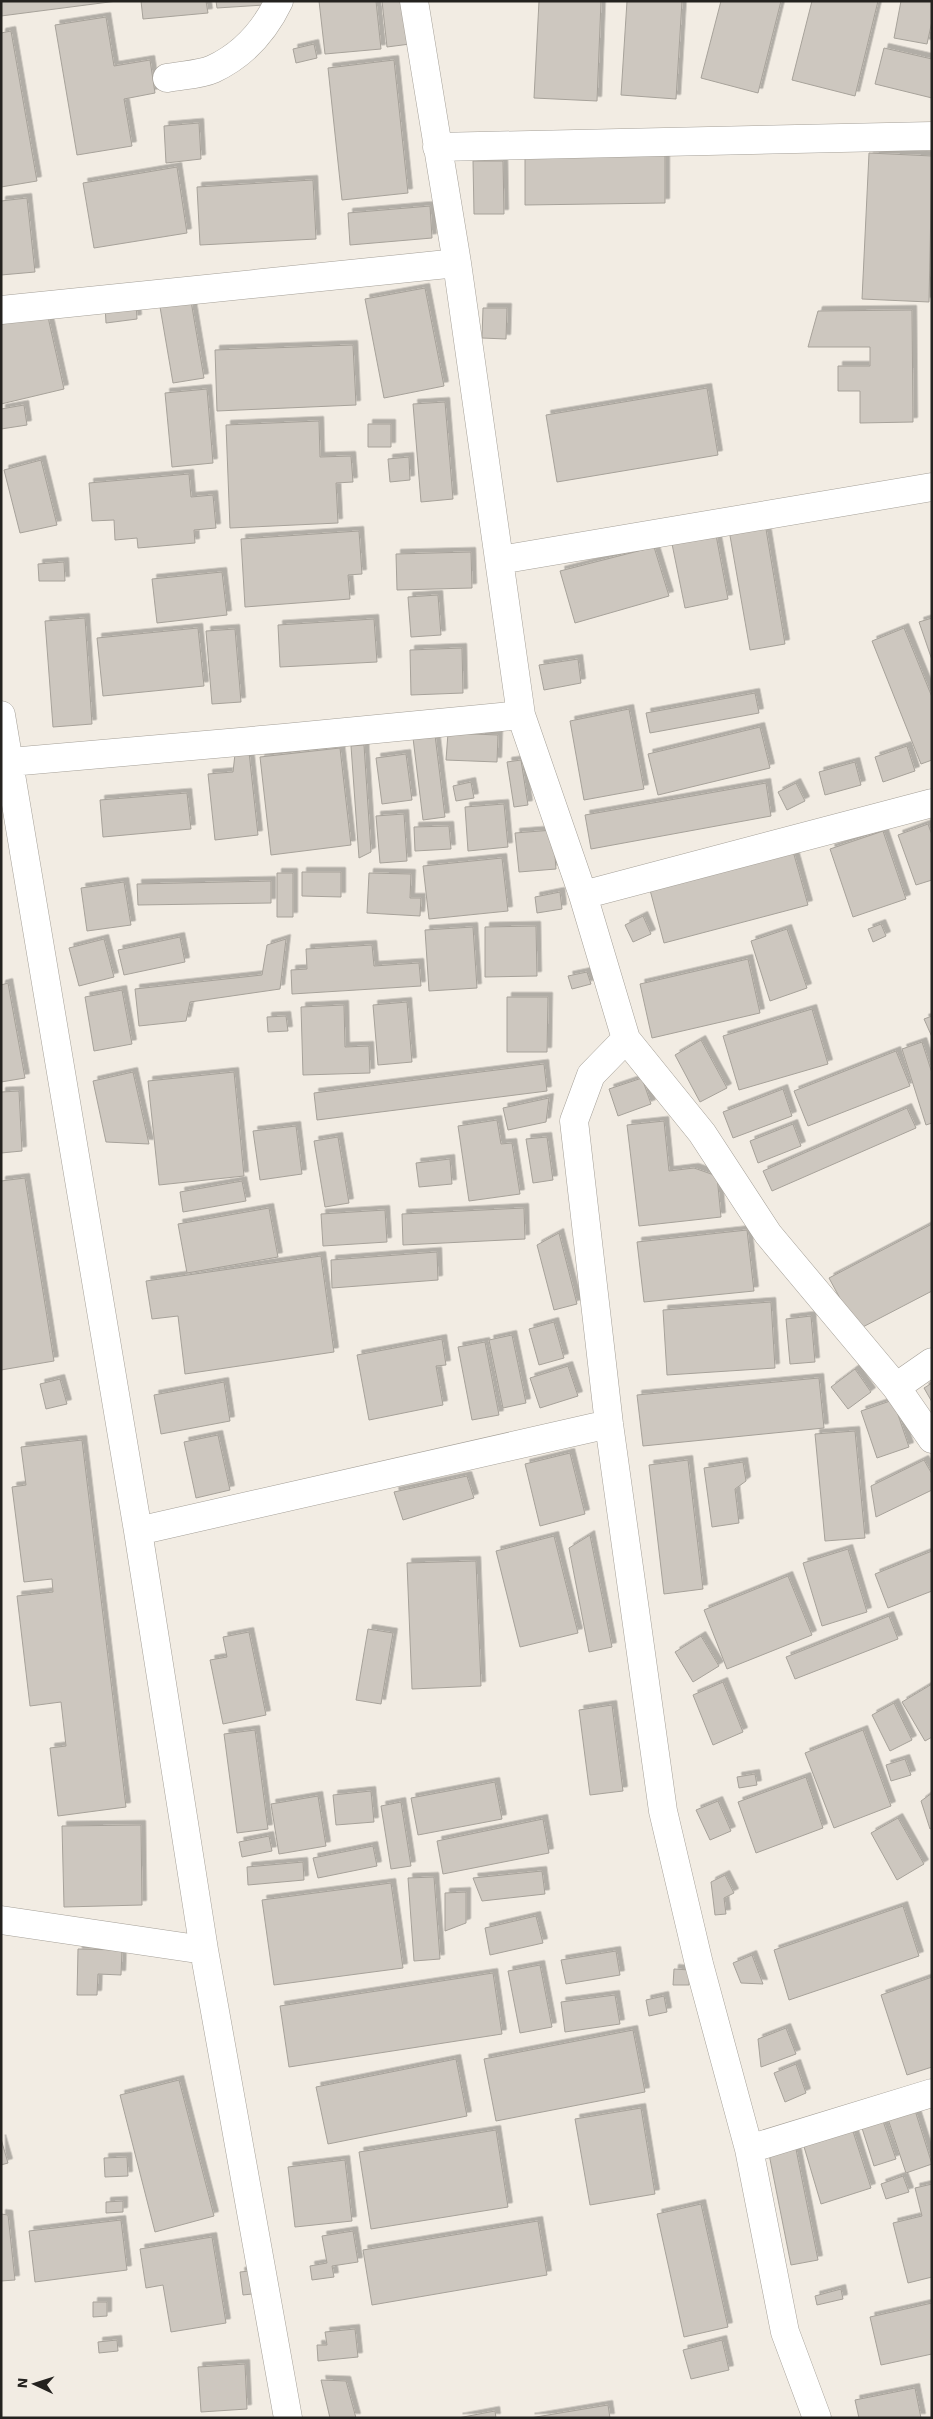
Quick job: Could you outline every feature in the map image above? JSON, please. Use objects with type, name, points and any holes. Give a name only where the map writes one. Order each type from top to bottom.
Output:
[{"type":"street","points":[[167,78],[212,70],[248,47],[272,16],[280,1]]},
{"type":"street","points":[[414,1],[457,263],[521,715],[583,895],[626,1040],[702,1133],[768,1234],[896,1387],[932,1439]]},
{"type":"street","points":[[437,147],[932,136]]},
{"type":"street","points":[[1,310],[457,263]]},
{"type":"street","points":[[500,560],[932,487]]},
{"type":"street","points":[[1,715],[10,762],[12,840],[138,1531],[204,1950],[288,2418]]},
{"type":"street","points":[[10,762],[521,715]]},
{"type":"street","points":[[583,895],[932,803]]},
{"type":"street","points":[[626,1040],[591,1075],[574,1121],[609,1424],[663,1811],[700,1964],[749,2149],[785,2332],[817,2418]]},
{"type":"street","points":[[896,1387],[932,1362]]},
{"type":"street","points":[[138,1531],[609,1424]]},
{"type":"street","points":[[1,1920],[204,1950]]},
{"type":"street","points":[[749,2149],[932,2093]]},
{"type":"building","points":[[1,1],[117,1],[1,16]]},
{"type":"building","points":[[141,1],[206,1],[208,13],[143,19]]},
{"type":"building","points":[[216,1],[264,1],[264,5],[217,8]]},
{"type":"building","points":[[319,1],[376,1],[381,49],[325,54]]},
{"type":"building","points":[[382,1],[404,1],[410,44],[387,47]]},
{"type":"building","points":[[539,1],[601,1],[597,101],[534,98]]},
{"type":"building","points":[[627,1],[682,1],[676,99],[621,95]]},
{"type":"building","points":[[721,1],[781,1],[758,93],[701,78]]},
{"type":"building","points":[[812,1],[878,1],[855,96],[792,80]]},
{"type":"building","points":[[901,1],[932,1],[932,21],[927,44],[894,38]]},
{"type":"building","points":[[106,17],[114,66],[150,60],[155,93],[124,99],[132,146],[77,155],[55,25]]},
{"type":"building","points":[[11,31],[37,181],[1,187],[1,33]]},
{"type":"building","points":[[314,44],[317,58],[296,63],[293,49]]},
{"type":"building","points":[[884,48],[932,59],[932,98],[875,84]]},
{"type":"building","points":[[394,60],[408,193],[342,200],[328,68]]},
{"type":"building","points":[[199,123],[201,159],[166,163],[164,126]]},
{"type":"building","points":[[665,152],[665,203],[525,205],[525,153]]},
{"type":"building","points":[[869,153],[932,156],[929,302],[862,299]]},
{"type":"building","points":[[473,161],[503,161],[504,214],[474,214]]},
{"type":"building","points":[[177,167],[187,233],[94,248],[83,183]]},
{"type":"building","points":[[313,180],[316,239],[200,245],[197,187]]},
{"type":"building","points":[[27,198],[35,272],[1,275],[1,201]]},
{"type":"building","points":[[430,206],[432,238],[350,245],[348,213]]},
{"type":"building","points":[[425,288],[444,386],[384,398],[365,299]]},
{"type":"building","points":[[191,301],[204,378],[173,383],[160,307]]},
{"type":"building","points":[[136,303],[137,319],[106,323],[105,306]]},
{"type":"building","points":[[46,308],[64,389],[1,404],[1,319]]},
{"type":"building","points":[[483,308],[507,308],[506,339],[482,338]]},
{"type":"building","points":[[912,310],[913,422],[860,423],[860,391],[838,391],[838,366],[870,366],[870,347],[808,347],[818,311]]},
{"type":"building","points":[[353,345],[356,405],[217,411],[215,350]]},
{"type":"building","points":[[707,388],[718,455],[557,482],[546,415]]},
{"type":"building","points":[[207,389],[213,463],[172,467],[165,393]]},
{"type":"building","points":[[445,402],[453,499],[421,502],[413,404]]},
{"type":"building","points":[[24,405],[27,425],[1,429],[1,409]]},
{"type":"building","points":[[319,421],[320,457],[351,456],[353,482],[336,483],[338,523],[230,528],[226,425]]},
{"type":"building","points":[[368,424],[391,424],[391,447],[368,447]]},
{"type":"building","points":[[409,457],[410,480],[390,482],[388,459]]},
{"type":"building","points":[[41,460],[57,525],[20,533],[4,470]]},
{"type":"building","points":[[189,474],[191,497],[213,495],[216,528],[194,530],[195,543],[138,548],[137,538],[115,540],[114,520],[92,521],[89,483]]},
{"type":"building","points":[[765,523],[785,644],[750,650],[729,530]]},
{"type":"building","points":[[359,531],[362,574],[348,575],[350,599],[245,607],[241,539]]},
{"type":"building","points":[[716,535],[728,599],[685,608],[672,544]]},
{"type":"building","points":[[654,547],[669,596],[575,623],[560,571]]},
{"type":"building","points":[[471,552],[472,588],[397,590],[396,554]]},
{"type":"building","points":[[64,562],[65,581],[39,581],[38,564]]},
{"type":"building","points":[[222,572],[227,615],[157,623],[152,579]]},
{"type":"building","points":[[438,595],[441,635],[411,637],[408,597]]},
{"type":"building","points":[[85,618],[92,724],[53,727],[45,621]]},
{"type":"building","points":[[932,618],[932,660],[919,622]]},
{"type":"building","points":[[374,619],[377,662],[280,667],[278,625]]},
{"type":"building","points":[[198,628],[204,686],[103,696],[97,638]]},
{"type":"building","points":[[904,628],[932,697],[932,760],[921,764],[872,641]]},
{"type":"building","points":[[235,629],[241,702],[212,704],[206,631]]},
{"type":"building","points":[[462,648],[463,693],[411,695],[410,650]]},
{"type":"building","points":[[578,659],[581,683],[544,690],[539,665]]},
{"type":"building","points":[[755,693],[759,713],[650,733],[646,713]]},
{"type":"building","points":[[629,709],[644,789],[584,800],[570,721]]},
{"type":"building","points":[[760,727],[770,768],[658,795],[648,754]]},
{"type":"building","points":[[448,733],[498,735],[497,762],[446,760]]},
{"type":"building","points":[[435,735],[445,817],[423,820],[413,738]]},
{"type":"building","points":[[364,745],[371,852],[359,858],[351,746]]},
{"type":"building","points":[[907,746],[915,771],[883,782],[875,757]]},
{"type":"building","points":[[340,748],[351,845],[271,855],[260,757]]},
{"type":"building","points":[[249,752],[258,835],[215,840],[208,774],[233,772],[235,754]]},
{"type":"building","points":[[406,754],[412,800],[382,804],[376,758]]},
{"type":"building","points":[[521,760],[528,805],[514,807],[507,762]]},
{"type":"building","points":[[855,762],[861,785],[825,795],[819,772]]},
{"type":"building","points":[[471,782],[474,798],[456,801],[453,786]]},
{"type":"building","points":[[766,783],[771,816],[591,849],[585,815]]},
{"type":"building","points":[[796,783],[805,801],[787,810],[778,792]]},
{"type":"building","points":[[187,793],[191,829],[103,837],[100,800]]},
{"type":"building","points":[[504,804],[508,847],[468,851],[465,807]]},
{"type":"building","points":[[404,814],[407,861],[380,863],[376,816]]},
{"type":"building","points":[[928,824],[932,835],[932,880],[916,885],[898,835]]},
{"type":"building","points":[[449,826],[451,849],[415,851],[414,827]]},
{"type":"building","points":[[553,830],[556,869],[519,872],[515,833]]},
{"type":"building","points":[[883,831],[906,899],[853,917],[830,849]]},
{"type":"building","points":[[793,851],[808,905],[664,943],[650,890]]},
{"type":"building","points":[[502,858],[508,911],[429,919],[423,866]]},
{"type":"building","points":[[302,872],[341,872],[341,897],[302,896]]},
{"type":"building","points":[[277,873],[293,873],[293,917],[277,917]]},
{"type":"building","points":[[369,873],[411,874],[410,898],[421,898],[420,916],[367,913]]},
{"type":"building","points":[[271,881],[271,903],[138,905],[137,884]]},
{"type":"building","points":[[124,882],[131,925],[87,931],[81,888]]},
{"type":"building","points":[[560,892],[562,909],[537,913],[535,897]]},
{"type":"building","points":[[643,916],[651,934],[633,942],[625,925]]},
{"type":"building","points":[[881,924],[886,936],[873,942],[868,929]]},
{"type":"building","points":[[536,926],[537,976],[485,977],[485,927]]},
{"type":"building","points":[[473,927],[477,988],[429,991],[425,930]]},
{"type":"building","points":[[787,929],[807,988],[770,1001],[751,941]]},
{"type":"building","points":[[180,937],[185,962],[124,975],[118,950]]},
{"type":"building","points":[[104,939],[114,977],[79,986],[69,948]]},
{"type":"building","points":[[286,939],[280,989],[190,1002],[186,1021],[139,1026],[135,989],[262,975],[267,945]]},
{"type":"building","points":[[372,945],[374,966],[419,963],[421,986],[292,994],[291,970],[307,969],[306,949]]},
{"type":"building","points":[[748,959],[760,1013],[652,1038],[640,984]]},
{"type":"building","points":[[587,972],[591,984],[572,989],[568,976]]},
{"type":"building","points":[[8,983],[25,1078],[1,1082],[1,985]]},
{"type":"building","points":[[122,990],[132,1044],[94,1051],[85,997]]},
{"type":"building","points":[[507,997],[548,997],[547,1052],[507,1052]]},
{"type":"building","points":[[407,1002],[412,1062],[378,1065],[373,1005]]},
{"type":"building","points":[[344,1005],[345,1047],[369,1046],[370,1073],[303,1075],[301,1007]]},
{"type":"building","points":[[812,1009],[828,1064],[739,1090],[723,1036]]},
{"type":"building","points":[[286,1016],[288,1031],[268,1032],[267,1017]]},
{"type":"building","points":[[932,1016],[932,1037],[924,1019]]},
{"type":"building","points":[[701,1040],[727,1088],[700,1102],[675,1055]]},
{"type":"building","points":[[922,1042],[932,1073],[932,1123],[926,1125],[902,1049]]},
{"type":"building","points":[[896,1051],[910,1086],[808,1126],[794,1091]]},
{"type":"building","points":[[544,1064],[547,1091],[317,1120],[314,1093]]},
{"type":"building","points":[[133,1072],[149,1144],[106,1142],[93,1081]]},
{"type":"building","points":[[234,1072],[244,1176],[159,1185],[148,1081]]},
{"type":"building","points":[[642,1078],[651,1104],[618,1116],[609,1089]]},
{"type":"building","points":[[783,1089],[792,1116],[733,1138],[723,1112]]},
{"type":"building","points":[[19,1091],[22,1151],[1,1153],[1,1092]]},
{"type":"building","points":[[549,1098],[546,1122],[508,1130],[503,1108]]},
{"type":"building","points":[[907,1108],[916,1128],[772,1191],[763,1171]]},
{"type":"building","points":[[497,1120],[501,1144],[512,1143],[520,1194],[469,1201],[458,1126]]},
{"type":"building","points":[[664,1121],[669,1171],[694,1168],[717,1176],[721,1217],[639,1226],[627,1125]]},
{"type":"building","points":[[793,1124],[801,1146],[758,1163],[750,1141]]},
{"type":"building","points":[[296,1126],[302,1174],[260,1180],[253,1131]]},
{"type":"building","points":[[338,1137],[349,1203],[325,1207],[314,1141]]},
{"type":"building","points":[[547,1137],[553,1180],[533,1183],[526,1139]]},
{"type":"building","points":[[450,1159],[452,1184],[419,1187],[416,1163]]},
{"type":"building","points":[[25,1178],[54,1361],[1,1370],[1,1181]]},
{"type":"building","points":[[242,1181],[246,1201],[183,1212],[180,1192]]},
{"type":"building","points":[[269,1208],[278,1257],[187,1273],[178,1224]]},
{"type":"building","points":[[524,1208],[525,1239],[403,1245],[402,1214]]},
{"type":"building","points":[[385,1210],[387,1242],[323,1246],[321,1214]]},
{"type":"building","points":[[932,1224],[932,1291],[857,1330],[829,1278]]},
{"type":"building","points":[[747,1230],[754,1291],[644,1302],[637,1242]]},
{"type":"building","points":[[559,1233],[577,1304],[554,1310],[537,1245]]},
{"type":"building","points":[[437,1252],[438,1280],[332,1288],[331,1260]]},
{"type":"building","points":[[321,1256],[334,1352],[185,1374],[178,1316],[152,1319],[146,1281]]},
{"type":"building","points":[[771,1302],[775,1368],[667,1375],[663,1310]]},
{"type":"building","points":[[811,1316],[815,1362],[790,1364],[786,1319]]},
{"type":"building","points":[[554,1322],[564,1358],[539,1365],[529,1329]]},
{"type":"building","points":[[512,1335],[526,1403],[503,1408],[489,1340]]},
{"type":"building","points":[[442,1339],[446,1365],[436,1366],[443,1405],[369,1420],[357,1355]]},
{"type":"building","points":[[485,1342],[499,1415],[472,1420],[458,1347]]},
{"type":"building","points":[[568,1366],[578,1396],[540,1408],[530,1378]]},
{"type":"building","points":[[855,1369],[871,1392],[848,1409],[831,1387]]},
{"type":"building","points":[[819,1378],[824,1428],[643,1446],[637,1395]]},
{"type":"building","points":[[60,1379],[67,1404],[46,1409],[40,1384]]},
{"type":"building","points":[[224,1382],[230,1421],[161,1434],[154,1395]]},
{"type":"building","points":[[932,1383],[932,1402],[924,1388]]},
{"type":"building","points":[[893,1400],[909,1447],[877,1458],[861,1411]]},
{"type":"building","points":[[855,1431],[865,1538],[825,1541],[815,1434]]},
{"type":"building","points":[[218,1435],[230,1490],[196,1498],[184,1442]]},
{"type":"building","points":[[82,1440],[126,1807],[58,1816],[50,1748],[66,1746],[61,1702],[30,1706],[17,1596],[53,1592],[52,1579],[24,1582],[12,1487],[26,1485],[21,1447]]},
{"type":"building","points":[[570,1453],[585,1514],[540,1526],[525,1464]]},
{"type":"building","points":[[688,1460],[703,1589],[664,1594],[649,1465]]},
{"type":"building","points":[[924,1460],[932,1474],[932,1490],[876,1517],[871,1486]]},
{"type":"building","points":[[743,1462],[746,1481],[735,1489],[739,1523],[712,1527],[704,1468]]},
{"type":"building","points":[[467,1476],[474,1498],[403,1520],[394,1492]]},
{"type":"building","points":[[590,1535],[612,1647],[589,1652],[569,1548]]},
{"type":"building","points":[[554,1536],[578,1633],[520,1647],[496,1551]]},
{"type":"building","points":[[848,1549],[867,1612],[822,1626],[803,1563]]},
{"type":"building","points":[[932,1551],[932,1591],[888,1608],[875,1574]]},
{"type":"building","points":[[476,1561],[481,1686],[412,1689],[407,1563]]},
{"type":"building","points":[[788,1576],[812,1635],[727,1669],[704,1610]]},
{"type":"building","points":[[889,1616],[898,1639],[795,1679],[786,1657]]},
{"type":"building","points":[[368,1629],[393,1633],[381,1704],[356,1700]]},
{"type":"building","points":[[249,1632],[266,1715],[223,1724],[210,1660],[227,1657],[223,1637]]},
{"type":"building","points":[[701,1636],[719,1666],[693,1682],[675,1652]]},
{"type":"building","points":[[723,1682],[743,1732],[713,1745],[693,1695]]},
{"type":"building","points":[[932,1684],[932,1737],[925,1741],[902,1702]]},
{"type":"building","points":[[894,1703],[912,1740],[890,1751],[872,1715]]},
{"type":"building","points":[[612,1705],[623,1791],[590,1795],[579,1710]]},
{"type":"building","points":[[255,1730],[268,1829],[237,1833],[224,1734]]},
{"type":"building","points":[[863,1730],[891,1806],[834,1828],[805,1753]]},
{"type":"building","points":[[905,1759],[911,1775],[891,1781],[886,1765]]},
{"type":"building","points":[[755,1774],[757,1785],[739,1788],[737,1777]]},
{"type":"building","points":[[806,1777],[823,1828],[756,1853],[738,1802]]},
{"type":"building","points":[[495,1782],[502,1819],[418,1835],[411,1798]]},
{"type":"building","points":[[371,1791],[374,1822],[336,1825],[333,1795]]},
{"type":"building","points":[[932,1793],[932,1828],[930,1829],[921,1801]]},
{"type":"building","points":[[318,1796],[326,1846],[279,1854],[271,1804]]},
{"type":"building","points":[[718,1801],[731,1831],[710,1840],[696,1810]]},
{"type":"building","points":[[401,1802],[411,1866],[391,1869],[381,1806]]},
{"type":"building","points":[[898,1818],[924,1864],[897,1880],[871,1833]]},
{"type":"building","points":[[543,1819],[549,1853],[443,1874],[437,1841]]},
{"type":"building","points":[[141,1825],[142,1905],[64,1907],[62,1826]]},
{"type":"building","points":[[269,1836],[272,1851],[242,1857],[239,1842]]},
{"type":"building","points":[[373,1846],[377,1866],[318,1878],[313,1858]]},
{"type":"building","points":[[303,1862],[304,1880],[248,1885],[247,1867]]},
{"type":"building","points":[[542,1871],[545,1894],[482,1901],[473,1878]]},
{"type":"building","points":[[725,1875],[734,1893],[724,1898],[726,1914],[715,1915],[711,1882]]},
{"type":"building","points":[[434,1877],[440,1959],[414,1961],[408,1878]]},
{"type":"building","points":[[391,1883],[403,1968],[274,1985],[262,1900]]},
{"type":"building","points":[[466,1892],[466,1923],[445,1931],[445,1893]]},
{"type":"building","points":[[903,1906],[919,1956],[789,2000],[774,1950]]},
{"type":"building","points":[[536,1916],[543,1943],[490,1955],[485,1928]]},
{"type":"building","points":[[78,1949],[122,1950],[121,1975],[98,1974],[97,1995],[77,1995]]},
{"type":"building","points":[[616,1951],[620,1975],[566,1984],[561,1960]]},
{"type":"building","points":[[752,1955],[763,1984],[741,1983],[733,1963]]},
{"type":"building","points":[[540,1965],[552,2027],[520,2033],[508,1971]]},
{"type":"building","points":[[674,1969],[690,1970],[689,1985],[673,1985]]},
{"type":"building","points":[[493,1973],[502,2034],[289,2067],[280,2006]]},
{"type":"building","points":[[932,1977],[932,2067],[907,2075],[881,1995]]},
{"type":"building","points":[[615,1995],[620,2024],[565,2032],[561,2002]]},
{"type":"building","points":[[664,1996],[667,2012],[649,2016],[646,2000]]},
{"type":"building","points":[[786,2028],[796,2054],[761,2067],[758,2039]]},
{"type":"building","points":[[633,2030],[645,2092],[496,2121],[484,2059]]},
{"type":"building","points":[[456,2059],[467,2116],[328,2144],[316,2087]]},
{"type":"building","points":[[796,2064],[806,2093],[785,2102],[774,2073]]},
{"type":"building","points":[[179,2080],[214,2216],[155,2232],[120,2095]]},
{"type":"building","points":[[913,2104],[932,2164],[906,2173],[886,2113]]},
{"type":"building","points":[[641,2108],[655,2194],[590,2205],[575,2119]]},
{"type":"building","points":[[882,2118],[896,2159],[874,2166],[861,2125]]},
{"type":"building","points":[[851,2125],[871,2188],[821,2204],[802,2140]]},
{"type":"building","points":[[496,2130],[508,2207],[371,2229],[359,2152]]},
{"type":"building","points":[[1,2139],[8,2163],[1,2165]]},
{"type":"building","points":[[795,2144],[818,2260],[791,2265],[768,2149]]},
{"type":"building","points":[[127,2157],[128,2176],[105,2177],[104,2158]]},
{"type":"building","points":[[345,2160],[352,2221],[295,2227],[288,2167]]},
{"type":"building","points":[[903,2176],[909,2192],[886,2199],[881,2184]]},
{"type":"building","points":[[932,2184],[932,2277],[908,2283],[893,2223],[922,2216],[915,2188]]},
{"type":"building","points":[[123,2201],[123,2212],[106,2213],[106,2202]]},
{"type":"building","points":[[701,2204],[728,2327],[684,2337],[657,2214]]},
{"type":"building","points":[[1,2214],[8,2215],[15,2280],[1,2281]]},
{"type":"building","points":[[121,2220],[127,2270],[35,2282],[29,2231]]},
{"type":"building","points":[[538,2221],[547,2275],[372,2305],[363,2250]]},
{"type":"building","points":[[353,2231],[358,2262],[332,2266],[334,2277],[312,2280],[310,2266],[327,2263],[322,2236]]},
{"type":"building","points":[[212,2237],[226,2323],[171,2332],[163,2285],[146,2288],[140,2249]]},
{"type":"building","points":[[249,2271],[252,2294],[243,2295],[240,2272]]},
{"type":"building","points":[[841,2289],[843,2299],[817,2305],[815,2296]]},
{"type":"building","points":[[93,2302],[107,2302],[107,2316],[93,2317]]},
{"type":"building","points":[[932,2303],[932,2354],[881,2365],[870,2317]]},
{"type":"building","points":[[355,2329],[358,2357],[318,2361],[317,2345],[327,2345],[325,2332]]},
{"type":"building","points":[[117,2340],[118,2351],[99,2353],[98,2342]]},
{"type":"building","points":[[722,2340],[729,2370],[691,2379],[683,2350]]},
{"type":"building","points":[[245,2364],[247,2409],[201,2412],[198,2367]]},
{"type":"building","points":[[321,2380],[346,2381],[356,2418],[330,2418]]},
{"type":"building","points":[[915,2388],[921,2418],[859,2418],[855,2400]]},
{"type":"building","points":[[608,2405],[610,2418],[530,2418]]},
{"type":"building","points":[[495,2411],[496,2418],[458,2418]]}]
